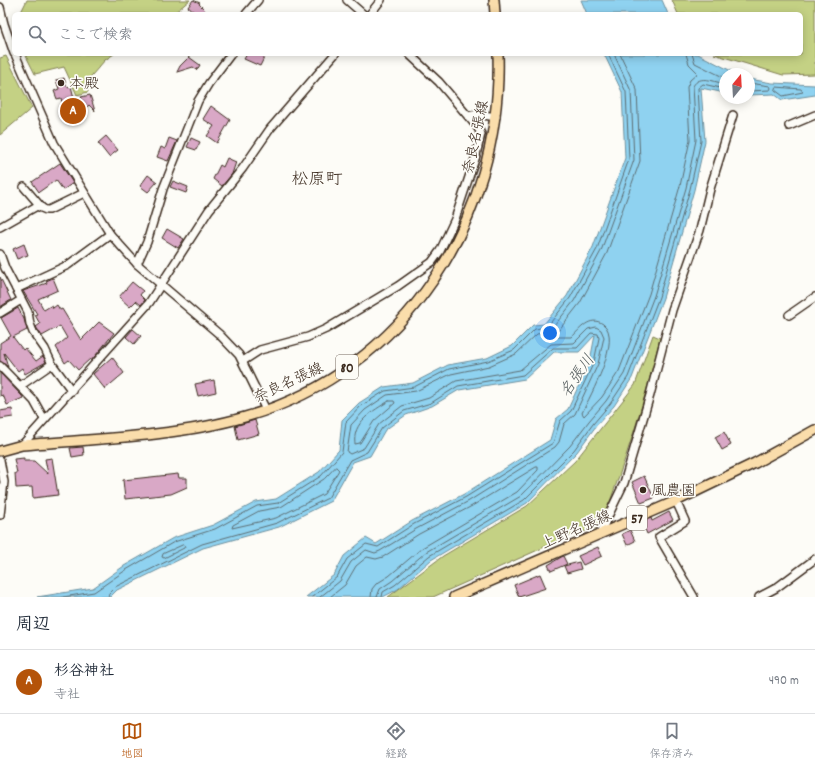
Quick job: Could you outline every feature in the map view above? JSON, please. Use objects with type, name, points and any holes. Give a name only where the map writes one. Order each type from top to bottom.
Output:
[{"type":"main road","points":[[494,0],[495,12]]},
{"type":"main road","name":"奈良名張線","points":[[0,451],[22,445],[190,429],[222,423],[266,410],[315,387],[362,357],[394,329],[414,307],[444,265],[463,228],[485,167],[496,117],[498,56]]},
{"type":"main road","name":"上野名張線","points":[[454,597],[676,501],[755,463],[815,430]]},
{"type":"street","points":[[248,12],[258,0]]},
{"type":"street","points":[[347,0],[361,12]]},
{"type":"street","points":[[372,12],[381,0]]},
{"type":"street","points":[[0,7],[12,47]]},
{"type":"street","points":[[15,56],[54,144],[110,234],[137,264],[219,334],[243,361],[266,410]]},
{"type":"street","points":[[137,264],[147,242],[163,189],[198,101],[209,83],[230,56]]},
{"type":"street","points":[[22,445],[44,419],[72,391],[89,368],[149,303],[194,232],[243,168],[270,129],[333,56]]},
{"type":"street","points":[[243,361],[260,350],[308,337],[326,329],[398,286],[437,256],[455,219],[475,159],[481,134],[469,116],[439,82],[411,56]]},
{"type":"street","points":[[469,116],[477,114],[496,117]]},
{"type":"street","points":[[789,126],[815,114]]},
{"type":"street","points":[[599,535],[624,483],[650,395],[672,310],[700,230],[710,189],[733,115]]},
{"type":"street","points":[[24,186],[42,208]]},
{"type":"street","points":[[0,227],[37,206],[50,210],[84,193]]},
{"type":"street","points":[[16,289],[68,265],[110,234]]},
{"type":"street","points":[[0,254],[28,312],[33,332],[45,349],[52,364],[72,391]]},
{"type":"street","points":[[789,315],[815,297]]},
{"type":"street","points":[[0,313],[21,300]]},
{"type":"street","points":[[20,386],[52,364]]},
{"type":"street","points":[[0,366],[34,401],[44,419]]},
{"type":"street","points":[[0,460],[4,482],[0,515]]},
{"type":"street","points":[[676,501],[685,521],[659,537],[694,597]]},
{"type":"street","points":[[759,597],[776,588],[815,559]]},
{"type":"green space","points":[[27,0],[190,0],[175,12],[21,12]]},
{"type":"green space","points":[[672,0],[815,0],[815,74],[783,75],[721,56],[803,56],[803,12],[677,12]]},
{"type":"green space","points":[[6,56],[32,108],[0,135],[0,58]]},
{"type":"green space","points":[[26,56],[111,56],[105,60],[86,82],[88,92],[77,95],[64,67],[35,74]]},
{"type":"green space","points":[[653,335],[660,338],[648,386],[626,456],[601,526],[567,537],[433,597],[388,597],[443,556],[527,506],[575,461],[635,385]]},
{"type":"water","points":[[581,0],[662,0],[667,12],[586,12]]},
{"type":"water","points":[[605,56],[702,56],[725,68],[719,68],[719,92],[701,88],[705,141],[694,190],[663,298],[632,378],[614,406],[596,426],[577,452],[527,503],[431,560],[398,589],[383,597],[306,597],[334,575],[344,556],[366,538],[376,544],[412,521],[464,494],[550,440],[556,419],[568,409],[590,361],[595,335],[579,352],[554,352],[525,379],[459,390],[432,406],[406,415],[385,430],[370,456],[353,462],[331,501],[279,527],[203,548],[117,590],[110,597],[37,597],[93,588],[124,566],[173,538],[213,525],[256,502],[276,499],[319,472],[339,450],[342,420],[359,403],[384,387],[413,383],[448,365],[487,358],[512,346],[533,325],[544,324],[567,296],[593,247],[625,158],[622,92]]},
{"type":"water","points":[[755,80],[772,83],[815,85],[815,95],[782,100],[774,94],[755,95]]},
{"type":"building","points":[[193,0],[200,3],[199,4],[205,10],[204,12],[192,12],[193,11],[188,7]]},
{"type":"building","points":[[246,56],[265,56],[260,66],[244,59]]},
{"type":"building","points":[[189,57],[200,65],[197,70],[193,67],[177,72],[180,66]]},
{"type":"building","points":[[64,78],[67,87],[71,86],[74,98],[62,102],[61,98],[57,99],[54,91],[59,89],[56,80]]},
{"type":"building","points":[[90,95],[95,111],[89,105],[84,110],[81,97]]},
{"type":"building","points":[[211,106],[230,120],[217,143],[207,136],[214,126],[203,119]]},
{"type":"building","points":[[106,136],[118,150],[109,157],[98,143]]},
{"type":"building","points":[[169,138],[177,141],[168,161],[157,157],[161,147],[165,149]]},
{"type":"building","points":[[191,138],[200,142],[196,150],[187,147]]},
{"type":"building","points":[[227,158],[236,162],[232,174],[222,186],[213,179],[220,165],[223,167]]},
{"type":"building","points":[[60,163],[73,183],[63,190],[56,180],[39,192],[32,182]]},
{"type":"building","points":[[148,175],[157,182],[148,192],[140,186]]},
{"type":"building","points":[[173,181],[188,187],[186,193],[170,187]]},
{"type":"building","points":[[167,229],[184,239],[178,248],[162,238]]},
{"type":"building","points":[[24,244],[28,255],[17,259],[13,249]]},
{"type":"building","points":[[0,277],[11,300],[0,307]]},
{"type":"building","points":[[53,278],[58,290],[38,299],[44,310],[52,305],[53,308],[57,305],[60,310],[62,309],[81,340],[99,322],[114,333],[91,361],[90,359],[78,370],[69,360],[65,363],[56,347],[67,338],[60,326],[42,336],[36,327],[40,324],[35,315],[37,314],[23,291],[47,283],[46,281]]},
{"type":"building","points":[[132,282],[143,291],[140,295],[145,300],[141,305],[136,301],[130,307],[119,297]]},
{"type":"building","points":[[18,308],[24,319],[27,330],[13,337],[23,350],[25,348],[36,361],[43,356],[46,362],[25,374],[22,368],[18,371],[4,353],[8,367],[0,361],[0,343],[11,336],[1,318]]},
{"type":"building","points":[[133,329],[141,336],[134,344],[126,337]]},
{"type":"building","points":[[112,357],[124,373],[105,389],[93,374]]},
{"type":"building","points":[[0,373],[23,398],[7,405],[3,395],[0,396]]},
{"type":"building","points":[[214,380],[216,392],[198,396],[195,384]]},
{"type":"building","points":[[12,409],[13,417],[0,419],[0,411]]},
{"type":"building","points":[[255,420],[259,434],[238,440],[235,426]]},
{"type":"building","points":[[724,432],[731,445],[722,450],[715,437]]},
{"type":"building","points":[[83,447],[84,455],[72,457],[70,448]]},
{"type":"building","points":[[24,458],[24,461],[34,461],[48,474],[45,459],[52,458],[58,495],[33,498],[32,487],[16,488],[15,473],[17,473],[14,459]]},
{"type":"building","points":[[178,474],[179,478],[187,478],[187,487],[171,494],[125,499],[123,480]]},
{"type":"building","name":"風農園","points":[[644,476],[654,498],[641,503],[632,482]]},
{"type":"building","points":[[669,512],[673,520],[647,534],[642,522],[651,518],[652,521]]},
{"type":"building","points":[[630,530],[635,541],[627,545],[622,534]]},
{"type":"building","points":[[598,547],[602,556],[583,565],[578,556]]},
{"type":"building","points":[[563,556],[567,564],[551,571],[548,565]]},
{"type":"building","points":[[579,562],[581,569],[567,573],[564,566]]},
{"type":"building","points":[[540,574],[546,588],[519,597],[514,585]]},
{"type":"place","name":"本殿","points":[[61,83]]},
{"type":"place","name":"杉谷神社","points":[[73,111]]},
{"type":"place","name":"風農園","points":[[643,490]]},
{"type":"district","name":"松原町","points":[[317,178]]},
{"type":"water label","name":"名張川","points":[[576,375]]}]
